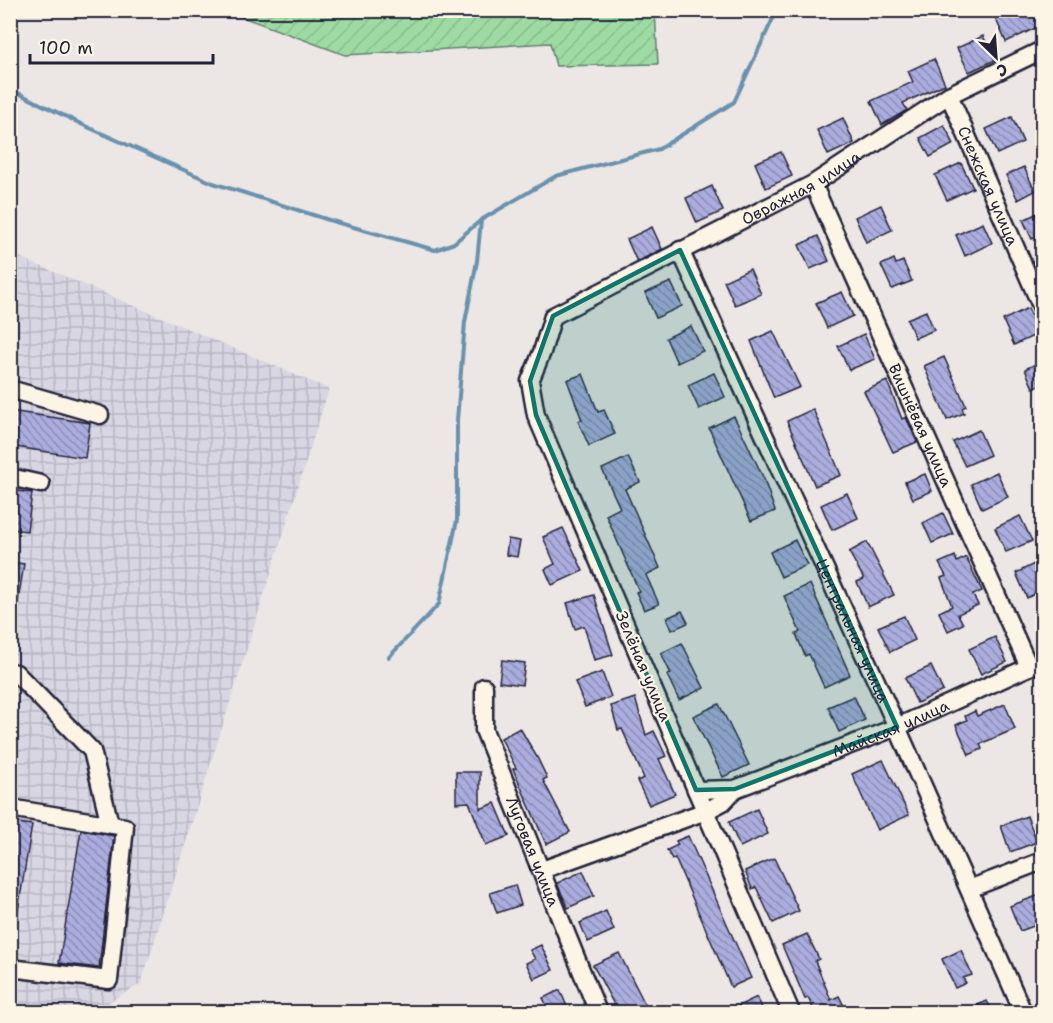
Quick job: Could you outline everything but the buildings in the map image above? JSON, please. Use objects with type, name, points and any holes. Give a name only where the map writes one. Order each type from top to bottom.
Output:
[{"type":"street","name":"Овражная улица","points":[[553,316],[813,184],[949,95],[1042,50]]},
{"type":"street","name":"Снежская улица","points":[[949,95],[1042,308]]},
{"type":"street","name":"Вишнёвая улица","points":[[813,184],[1036,664]]},
{"type":"street","name":"Центральная улица","points":[[680,250],[897,727],[1023,1012]]},
{"type":"street","name":"Зелёная улица","points":[[553,316],[530,381],[536,415],[791,1012]]},
{"type":"street","points":[[10,389],[100,415]]},
{"type":"street","points":[[10,477],[41,484]]},
{"type":"street","name":"Майская улица","points":[[735,789],[897,727],[1036,664]]},
{"type":"street","points":[[10,672],[16,673],[92,751],[110,824]]},
{"type":"street","name":"Луговая улица","points":[[484,687],[484,730],[598,1012]]},
{"type":"street","points":[[696,790],[735,789]]},
{"type":"street","points":[[542,870],[706,811],[723,802],[735,789]]},
{"type":"street","points":[[10,808],[125,827],[109,980],[10,968]]},
{"type":"street","points":[[969,889],[1042,861]]},
{"type":"highlighted area","points":[[680,250],[897,727],[735,789],[696,790],[536,415],[530,381],[553,316]]},
{"type":"shaded area","points":[[10,253],[329,389],[141,984],[92,1012],[11,1012]]},
{"type":"green space","points":[[226,11],[655,11],[658,64],[556,66],[550,43],[345,55]]},
{"type":"waterway","points":[[10,89],[83,125],[213,183],[332,221],[435,250],[454,243],[481,220],[556,176],[659,149],[734,102],[777,10]]},
{"type":"waterway","points":[[389,657],[439,604],[457,520],[457,420],[465,322],[477,261],[481,220]]}]
